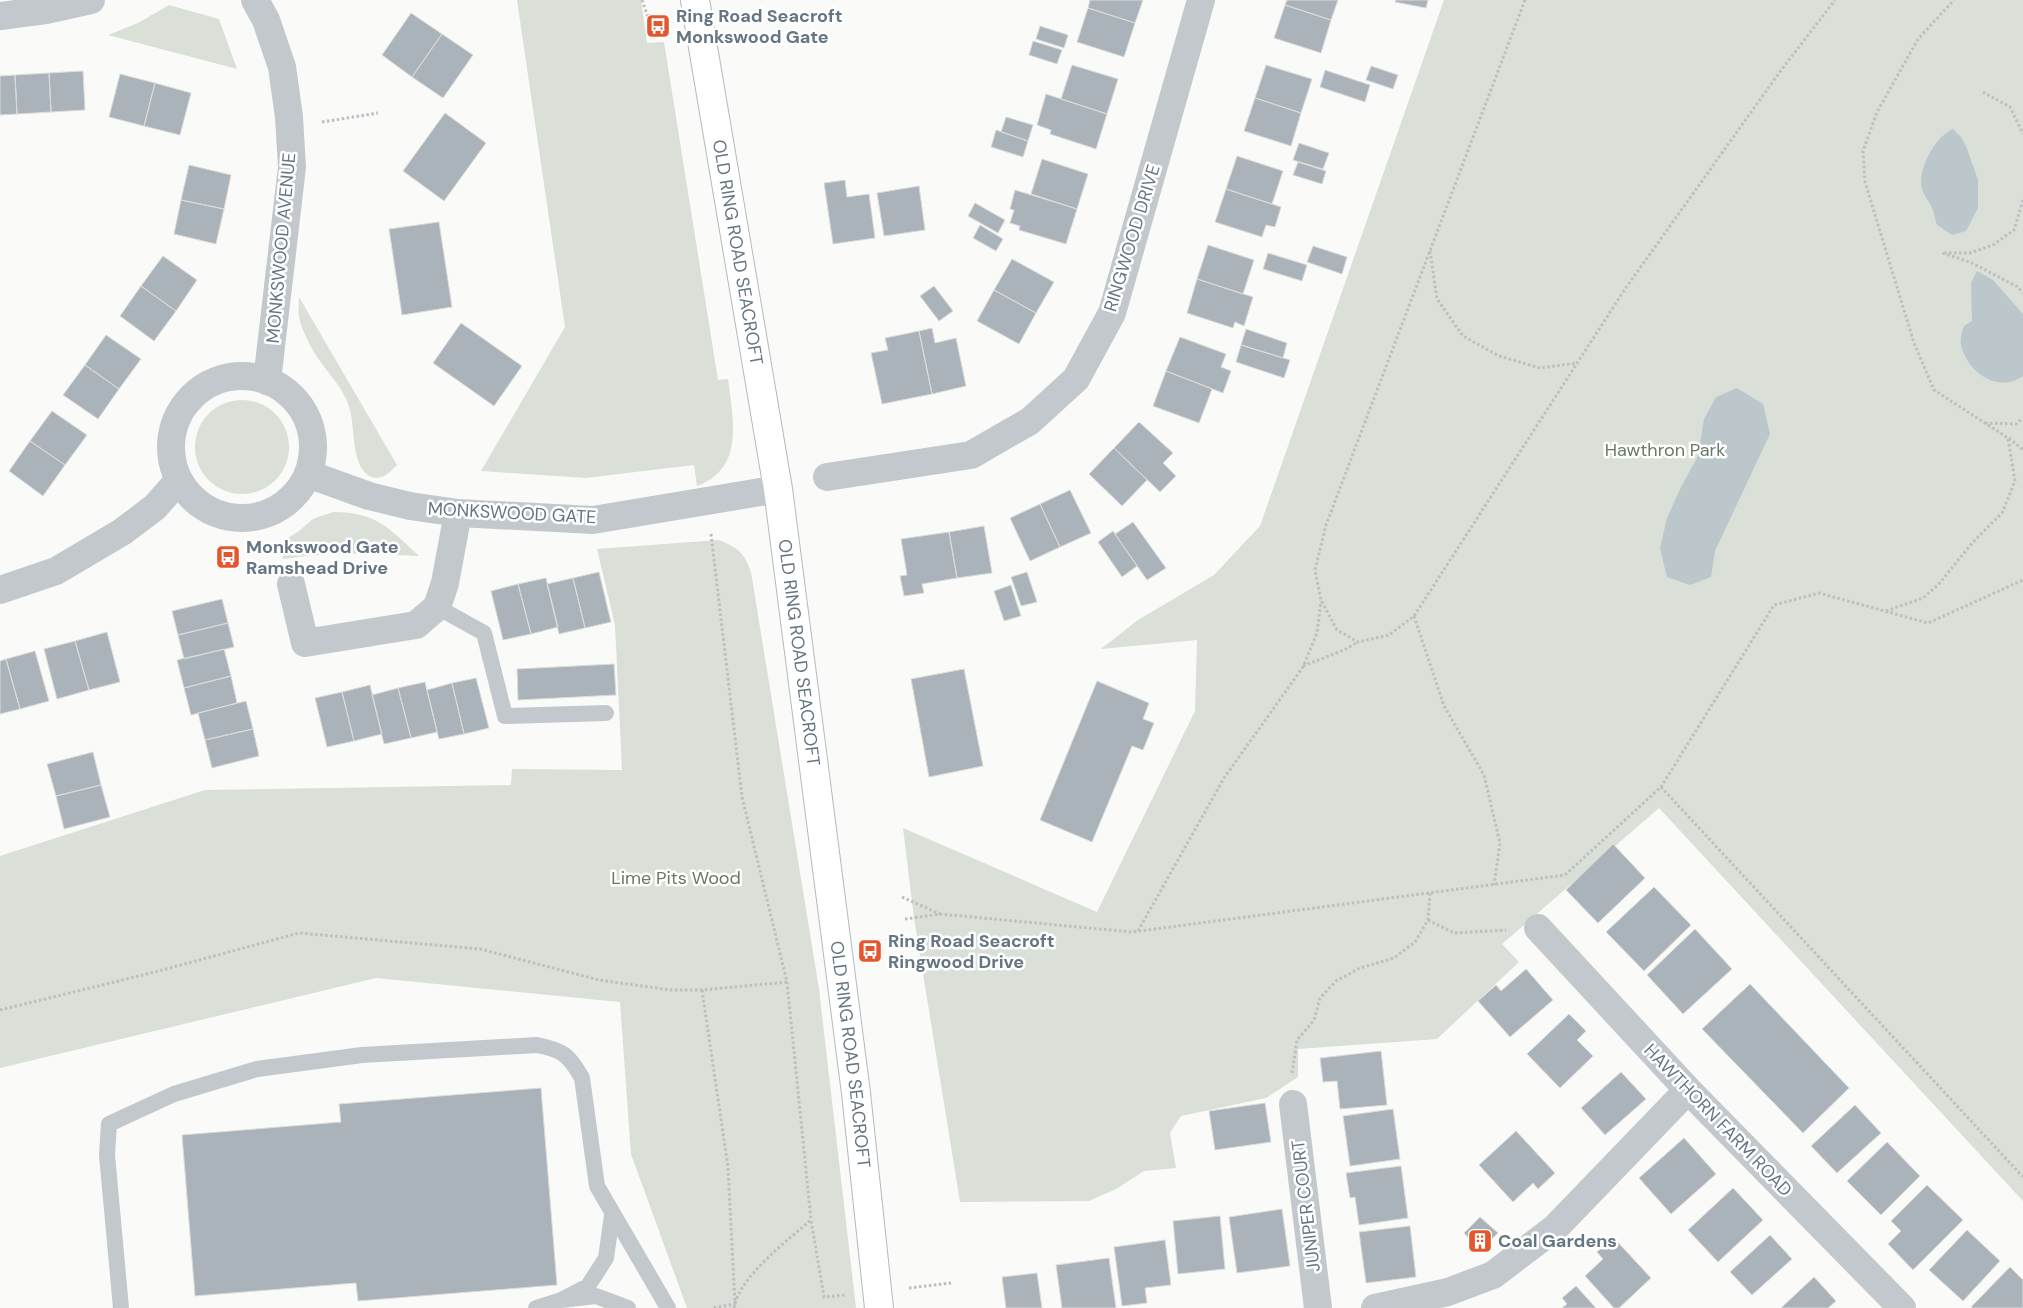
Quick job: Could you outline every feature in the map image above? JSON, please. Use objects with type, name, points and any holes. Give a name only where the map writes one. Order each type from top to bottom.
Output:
[{"type":"main road","name":"OLD RING ROAD SEACROFT","points":[[695,0],[778,489],[856,1093],[878,1300]]},
{"type":"street","points":[[0,16],[46,10],[91,0]]},
{"type":"street","name":"MONKSWOOD AVENUE","points":[[255,0],[266,20],[282,67],[292,167],[267,381]]},
{"type":"street","name":"RINGWOOD DRIVE","points":[[827,477],[971,455],[1030,421],[1076,379],[1112,313],[1201,0]]},
{"type":"street","points":[[239,376],[259,377],[267,381],[277,384],[292,396],[304,412],[311,430],[314,449],[308,474],[302,487],[288,503],[270,514],[249,519],[228,518],[208,511],[191,498],[178,481],[172,461],[170,441],[175,421],[186,402],[201,388],[220,379],[239,376]]},
{"type":"street","name":"MONKSWOOD GATE","points":[[308,474],[369,496],[410,506],[458,513],[593,520],[778,489]]},
{"type":"street","points":[[0,590],[56,571],[122,532],[155,507],[178,481]]},
{"type":"street","points":[[290,584],[305,643],[416,625],[437,607],[445,583],[458,513]]},
{"type":"street","name":"HAWTHORN FARM ROAD","points":[[1538,928],[1688,1090],[1902,1308]]},
{"type":"street","points":[[1375,1308],[1448,1292],[1492,1275],[1555,1228],[1688,1090]]},
{"type":"street","name":"JUNIPER COURT","points":[[1297,1100],[1318,1308]]},
{"type":"lane","points":[[437,607],[484,633],[505,716],[606,713]]},
{"type":"lane","points":[[121,1308],[107,1155],[109,1124],[174,1094],[257,1069],[362,1055],[537,1045],[557,1049],[574,1063],[582,1078],[597,1186],[612,1215],[668,1308]]},
{"type":"lane","points":[[536,1308],[561,1300],[588,1286],[606,1258],[612,1215]]},
{"type":"lane","points":[[561,1300],[596,1296],[628,1308]]},
{"type":"path","points":[[642,0],[648,17]]},
{"type":"path","points":[[1358,642],[1337,630],[1321,600],[1315,570],[1326,525],[1525,0]]},
{"type":"path","points":[[1302,667],[1344,650],[1358,642],[1389,635],[1414,616],[1631,281],[1778,73],[1835,0]]},
{"type":"path","points":[[1954,0],[1918,39],[1877,112],[1863,151],[1864,182],[1914,343],[1934,390],[2008,438],[2023,450]]},
{"type":"path","points":[[1983,92],[2010,107],[2023,134]]},
{"type":"path","points":[[289,128],[378,113]]},
{"type":"path","points":[[2023,200],[2014,230],[1993,245],[1970,253],[1942,253],[1970,262],[2018,287],[2023,293]]},
{"type":"path","points":[[1430,251],[1437,299],[1463,336],[1499,356],[1540,368],[1577,363]]},
{"type":"path","points":[[1985,423],[2016,424],[2023,418]]},
{"type":"path","points":[[1885,611],[1923,598],[1938,585],[1973,542],[2002,512],[2015,481],[2008,438]]},
{"type":"path","points":[[708,501],[742,797],[787,982],[811,1220],[824,1297],[878,1300],[950,1283]]},
{"type":"path","points":[[905,919],[940,914],[1138,931],[1565,875],[1661,787],[1774,606],[1819,593],[1928,623],[2023,580]]},
{"type":"path","points":[[1138,931],[1224,778],[1302,667],[1317,632],[1321,600]]},
{"type":"path","points":[[1414,616],[1444,706],[1484,775],[1500,844],[1494,885]]},
{"type":"path","points":[[1661,787],[2023,1177]]},
{"type":"path","points":[[1297,1100],[1292,1067],[1297,1040],[1314,1020],[1320,998],[1336,981],[1360,968],[1394,958],[1415,942],[1428,920],[1430,893]]},
{"type":"path","points":[[902,897],[940,914]]},
{"type":"path","points":[[1428,920],[1454,934],[1504,929],[1524,941],[1538,928]]},
{"type":"path","points":[[0,1010],[155,972],[299,933],[480,950],[599,980],[671,990],[702,990],[787,982]]},
{"type":"path","points":[[702,990],[728,1167],[735,1306]]},
{"type":"path","points":[[735,1306],[746,1281],[757,1268],[811,1220]]},
{"type":"path","points":[[712,1308],[735,1306]]},
{"type":"green space","points":[[517,0],[641,0],[647,43],[664,42],[718,380],[728,379],[732,410],[732,441],[729,455],[723,467],[712,478],[697,486],[694,465],[585,478],[481,471],[565,327]]},
{"type":"green space","name":"Hawthron Park","points":[[1444,0],[2023,0],[2023,1201],[1659,808],[1502,944],[1519,962],[1437,1039],[1298,1049],[1298,1077],[1266,1098],[1181,1116],[1170,1133],[1176,1168],[1144,1171],[1116,1189],[1089,1201],[960,1202],[914,918],[903,828],[1097,912],[1195,711],[1197,640],[1101,649],[1138,620],[1214,575],[1260,526]]},
{"type":"green space","points":[[169,5],[219,19],[237,69],[108,35],[138,23]]},
{"type":"green space","points":[[299,297],[397,465],[384,476],[376,478],[368,475],[359,462],[354,444],[352,417],[348,403],[307,339],[300,321]]},
{"type":"green space","points":[[242,400],[260,403],[275,414],[286,429],[289,447],[286,465],[275,480],[260,491],[242,494],[224,491],[209,480],[198,465],[195,447],[198,429],[209,414],[224,403]]},
{"type":"green space","points":[[333,512],[360,515],[381,524],[399,537],[419,556],[334,554],[283,559],[280,543],[313,519]]},
{"type":"green space","name":"Lime Pits Wood","points":[[719,540],[743,555],[751,572],[819,989],[856,1308],[687,1308],[631,1154],[620,1002],[376,978],[0,1068],[0,856],[205,790],[511,785],[512,769],[622,770],[615,625],[597,549]]},
{"type":"shaded area","points":[[1953,129],[1966,146],[1978,180],[1978,208],[1966,231],[1952,235],[1937,225],[1933,210],[1923,192],[1921,184],[1924,166],[1933,147],[1946,133]]},
{"type":"shaded area","points":[[1977,271],[1993,280],[2023,314],[2023,376],[2013,381],[2004,383],[1985,377],[1970,364],[1964,355],[1961,335],[1964,326],[1972,321],[1971,283]]},
{"type":"shaded area","points":[[1737,388],[1763,404],[1770,434],[1715,551],[1711,577],[1690,585],[1667,577],[1660,548],[1667,518],[1698,456],[1704,419],[1716,397]]},
{"type":"building","points":[[1090,0],[1143,0],[1135,23],[1088,8]]},
{"type":"building","points":[[1287,0],[1338,0],[1331,20],[1285,5]]},
{"type":"building","points":[[1396,0],[1428,0],[1426,8],[1395,2]]},
{"type":"building","points":[[1285,5],[1331,20],[1321,53],[1274,38]]},
{"type":"building","points":[[1088,8],[1135,23],[1124,57],[1077,42]]},
{"type":"building","points":[[411,13],[442,34],[412,77],[382,55]]},
{"type":"building","points":[[1040,26],[1068,35],[1064,48],[1036,39]]},
{"type":"building","points":[[442,34],[473,55],[443,98],[412,77]]},
{"type":"building","points":[[1033,41],[1062,50],[1057,64],[1029,55]]},
{"type":"building","points":[[1072,65],[1118,79],[1107,114],[1061,99]]},
{"type":"building","points":[[1266,65],[1312,79],[1301,113],[1255,98]]},
{"type":"building","points":[[1371,66],[1398,75],[1393,89],[1366,80]]},
{"type":"building","points":[[1325,70],[1370,85],[1365,102],[1320,87]]},
{"type":"building","points":[[83,71],[85,110],[51,112],[49,73]]},
{"type":"building","points":[[49,73],[51,112],[17,114],[15,75]]},
{"type":"building","points":[[120,74],[155,83],[144,126],[109,117]]},
{"type":"building","points":[[15,75],[17,114],[0,115],[0,76]]},
{"type":"building","points":[[155,83],[191,93],[180,135],[144,126]]},
{"type":"building","points":[[1046,94],[1107,114],[1096,149],[1050,134],[1051,130],[1037,125]]},
{"type":"building","points":[[1255,98],[1301,113],[1291,146],[1244,131]]},
{"type":"building","points":[[445,113],[486,143],[444,201],[403,171]]},
{"type":"building","points":[[1006,117],[1033,125],[1028,141],[1001,132]]},
{"type":"building","points":[[996,130],[1028,141],[1023,157],[991,147]]},
{"type":"building","points":[[1299,143],[1329,153],[1323,169],[1293,160]]},
{"type":"building","points":[[1237,156],[1283,171],[1272,204],[1226,189]]},
{"type":"building","points":[[1042,159],[1088,174],[1077,209],[1031,194]]},
{"type":"building","points":[[1298,162],[1326,171],[1322,184],[1293,175]]},
{"type":"building","points":[[189,165],[231,175],[224,209],[181,200]]},
{"type":"building","points":[[845,180],[847,197],[869,194],[875,238],[833,244],[824,183]]},
{"type":"building","points":[[919,186],[925,230],[884,236],[877,193]]},
{"type":"building","points":[[1226,189],[1281,207],[1275,227],[1266,225],[1262,237],[1215,222]]},
{"type":"building","points":[[1015,190],[1077,209],[1066,244],[1019,230],[1020,226],[1010,223],[1014,210],[1010,209]]},
{"type":"building","points":[[181,200],[224,209],[216,244],[174,234]]},
{"type":"building","points":[[975,203],[1005,220],[998,233],[968,216]]},
{"type":"building","points":[[439,222],[452,307],[402,315],[389,229]]},
{"type":"building","points":[[980,225],[1003,239],[996,251],[973,238]]},
{"type":"building","points":[[1208,245],[1254,260],[1243,294],[1197,279]]},
{"type":"building","points":[[1313,246],[1347,257],[1342,274],[1307,262]]},
{"type":"building","points":[[1268,253],[1307,265],[1302,281],[1263,269]]},
{"type":"building","points":[[163,256],[197,280],[176,311],[141,286]]},
{"type":"building","points":[[1012,259],[1054,282],[1036,313],[994,290]]},
{"type":"building","points":[[1197,279],[1253,297],[1244,326],[1235,322],[1233,328],[1187,313]]},
{"type":"building","points":[[141,286],[176,311],[154,341],[120,316]]},
{"type":"building","points":[[934,286],[953,311],[939,321],[920,296]]},
{"type":"building","points":[[994,290],[1036,313],[1019,344],[977,321]]},
{"type":"building","points":[[461,323],[522,366],[494,406],[433,363]]},
{"type":"building","points":[[932,328],[935,343],[956,338],[966,386],[932,394],[919,331]]},
{"type":"building","points":[[1246,329],[1287,343],[1283,358],[1241,345]]},
{"type":"building","points":[[919,331],[932,394],[882,404],[871,353],[888,350],[885,338]]},
{"type":"building","points":[[106,335],[141,359],[119,389],[85,365]]},
{"type":"building","points":[[1180,337],[1226,354],[1221,367],[1231,371],[1223,393],[1166,371]]},
{"type":"building","points":[[1241,345],[1290,360],[1284,378],[1236,362]]},
{"type":"building","points":[[85,365],[119,389],[98,419],[63,395]]},
{"type":"building","points":[[1166,371],[1212,389],[1199,423],[1153,406]]},
{"type":"building","points":[[52,411],[87,435],[65,465],[30,441]]},
{"type":"building","points":[[1139,422],[1173,453],[1163,463],[1176,476],[1160,492],[1114,448]]},
{"type":"building","points":[[30,441],[65,465],[43,496],[9,471]]},
{"type":"building","points":[[1114,448],[1147,480],[1122,506],[1089,474]]},
{"type":"building","points":[[1070,490],[1091,533],[1060,547],[1040,504]]},
{"type":"building","points":[[1040,504],[1060,547],[1030,561],[1010,518]]},
{"type":"building","points":[[1133,522],[1166,568],[1147,580],[1115,534]]},
{"type":"building","points":[[984,526],[992,573],[957,578],[949,532]]},
{"type":"building","points":[[1113,531],[1137,566],[1122,577],[1098,542]]},
{"type":"building","points":[[949,532],[957,578],[922,584],[924,593],[904,596],[900,576],[907,575],[901,539]]},
{"type":"building","points":[[599,572],[611,622],[585,628],[573,578]]},
{"type":"building","points":[[1027,572],[1037,602],[1021,606],[1011,577]]},
{"type":"building","points":[[546,578],[558,627],[531,634],[518,584]]},
{"type":"building","points":[[573,578],[585,628],[559,634],[547,584]]},
{"type":"building","points":[[518,584],[531,634],[503,640],[491,591]]},
{"type":"building","points":[[1011,585],[1021,616],[1004,621],[994,591]]},
{"type":"building","points":[[222,599],[228,623],[178,635],[172,611]]},
{"type":"building","points":[[228,623],[234,647],[184,659],[178,635]]},
{"type":"building","points":[[107,632],[120,682],[89,690],[75,641]]},
{"type":"building","points":[[75,641],[89,690],[57,699],[44,649]]},
{"type":"building","points":[[224,649],[231,676],[184,688],[177,660]]},
{"type":"building","points":[[35,651],[49,701],[20,709],[6,659]]},
{"type":"building","points":[[6,659],[20,709],[0,714],[0,661]]},
{"type":"building","points":[[614,664],[616,695],[518,700],[517,669]]},
{"type":"building","points":[[964,669],[983,766],[929,777],[911,679]]},
{"type":"building","points":[[231,676],[237,703],[191,715],[184,688]]},
{"type":"building","points":[[476,678],[489,728],[464,734],[452,683]]},
{"type":"building","points":[[1097,681],[1149,703],[1143,719],[1154,723],[1143,750],[1132,746],[1092,842],[1040,820]]},
{"type":"building","points":[[425,682],[437,732],[411,738],[398,688]]},
{"type":"building","points":[[452,683],[464,734],[439,739],[427,690]]},
{"type":"building","points":[[370,685],[382,734],[354,741],[342,692]]},
{"type":"building","points":[[398,688],[411,738],[384,744],[372,695]]},
{"type":"building","points":[[342,692],[354,741],[327,747],[315,698]]},
{"type":"building","points":[[246,701],[253,729],[205,740],[198,713]]},
{"type":"building","points":[[253,729],[259,756],[212,768],[205,740]]},
{"type":"building","points":[[93,752],[101,785],[56,796],[47,764]]},
{"type":"building","points":[[101,785],[110,817],[64,829],[56,796]]},
{"type":"building","points":[[1613,844],[1645,878],[1598,923],[1566,890]]},
{"type":"building","points":[[1654,887],[1691,925],[1644,971],[1606,932]]},
{"type":"building","points":[[1695,929],[1732,969],[1683,1014],[1647,975]]},
{"type":"building","points":[[1526,969],[1553,1000],[1510,1037],[1478,1001],[1496,985],[1501,991]]},
{"type":"building","points":[[1750,984],[1849,1088],[1803,1133],[1702,1029]]},
{"type":"building","points":[[1569,1014],[1586,1031],[1577,1040],[1593,1056],[1560,1088],[1527,1054]]},
{"type":"building","points":[[1381,1051],[1387,1105],[1340,1109],[1337,1081],[1323,1082],[1320,1058]]},
{"type":"building","points":[[1621,1072],[1646,1099],[1605,1135],[1581,1108]]},
{"type":"building","points":[[541,1088],[557,1285],[358,1301],[356,1283],[195,1296],[182,1135],[341,1122],[339,1104]]},
{"type":"building","points":[[1265,1103],[1271,1142],[1215,1150],[1209,1111]]},
{"type":"building","points":[[1855,1105],[1881,1133],[1837,1173],[1811,1146]]},
{"type":"building","points":[[1393,1109],[1400,1159],[1350,1166],[1343,1116]]},
{"type":"building","points":[[1516,1131],[1555,1173],[1538,1189],[1533,1183],[1513,1202],[1479,1165]]},
{"type":"building","points":[[1684,1138],[1716,1174],[1671,1214],[1639,1178]]},
{"type":"building","points":[[1887,1142],[1920,1176],[1881,1215],[1847,1181]]},
{"type":"building","points":[[1401,1166],[1408,1218],[1359,1225],[1355,1197],[1350,1198],[1346,1173]]},
{"type":"building","points":[[1927,1185],[1963,1220],[1913,1270],[1888,1244],[1901,1231],[1891,1221]]},
{"type":"building","points":[[1733,1188],[1763,1220],[1718,1262],[1688,1230]]},
{"type":"building","points":[[1282,1209],[1290,1266],[1237,1273],[1229,1217]]},
{"type":"building","points":[[1220,1216],[1225,1269],[1178,1274],[1173,1221]]},
{"type":"building","name":"Coal Gardens","points":[[1480,1217],[1498,1233],[1480,1250],[1464,1233]]},
{"type":"building","points":[[1410,1226],[1416,1277],[1366,1283],[1359,1232]]},
{"type":"building","points":[[1967,1230],[2000,1261],[1963,1301],[1929,1270]]},
{"type":"building","points":[[1770,1235],[1792,1259],[1752,1295],[1730,1272]]},
{"type":"building","points":[[1613,1237],[1651,1278],[1619,1308],[1614,1308],[1585,1276],[1603,1259],[1597,1252]]},
{"type":"building","points":[[1165,1240],[1171,1285],[1145,1288],[1147,1303],[1122,1306],[1114,1247]]},
{"type":"building","points":[[1109,1258],[1116,1308],[1062,1308],[1056,1265]]},
{"type":"building","points":[[2010,1267],[2023,1280],[2023,1308],[1971,1307]]},
{"type":"building","points":[[1037,1273],[1042,1308],[1006,1308],[1002,1277]]},
{"type":"building","points":[[1814,1277],[1836,1301],[1828,1308],[1781,1308]]},
{"type":"building","points":[[1576,1286],[1596,1308],[1562,1308],[1567,1304],[1562,1298]]},
{"type":"place","name":"Ring Road Seacroft Monkswood Gate","points":[[658,26]]},
{"type":"place","name":"Monkswood Gate Ramshead Drive","points":[[228,557]]},
{"type":"place","name":"Ring Road Seacroft Ringwood Drive","points":[[870,951]]},
{"type":"place","name":"Coal Gardens","points":[[1480,1241]]}]
